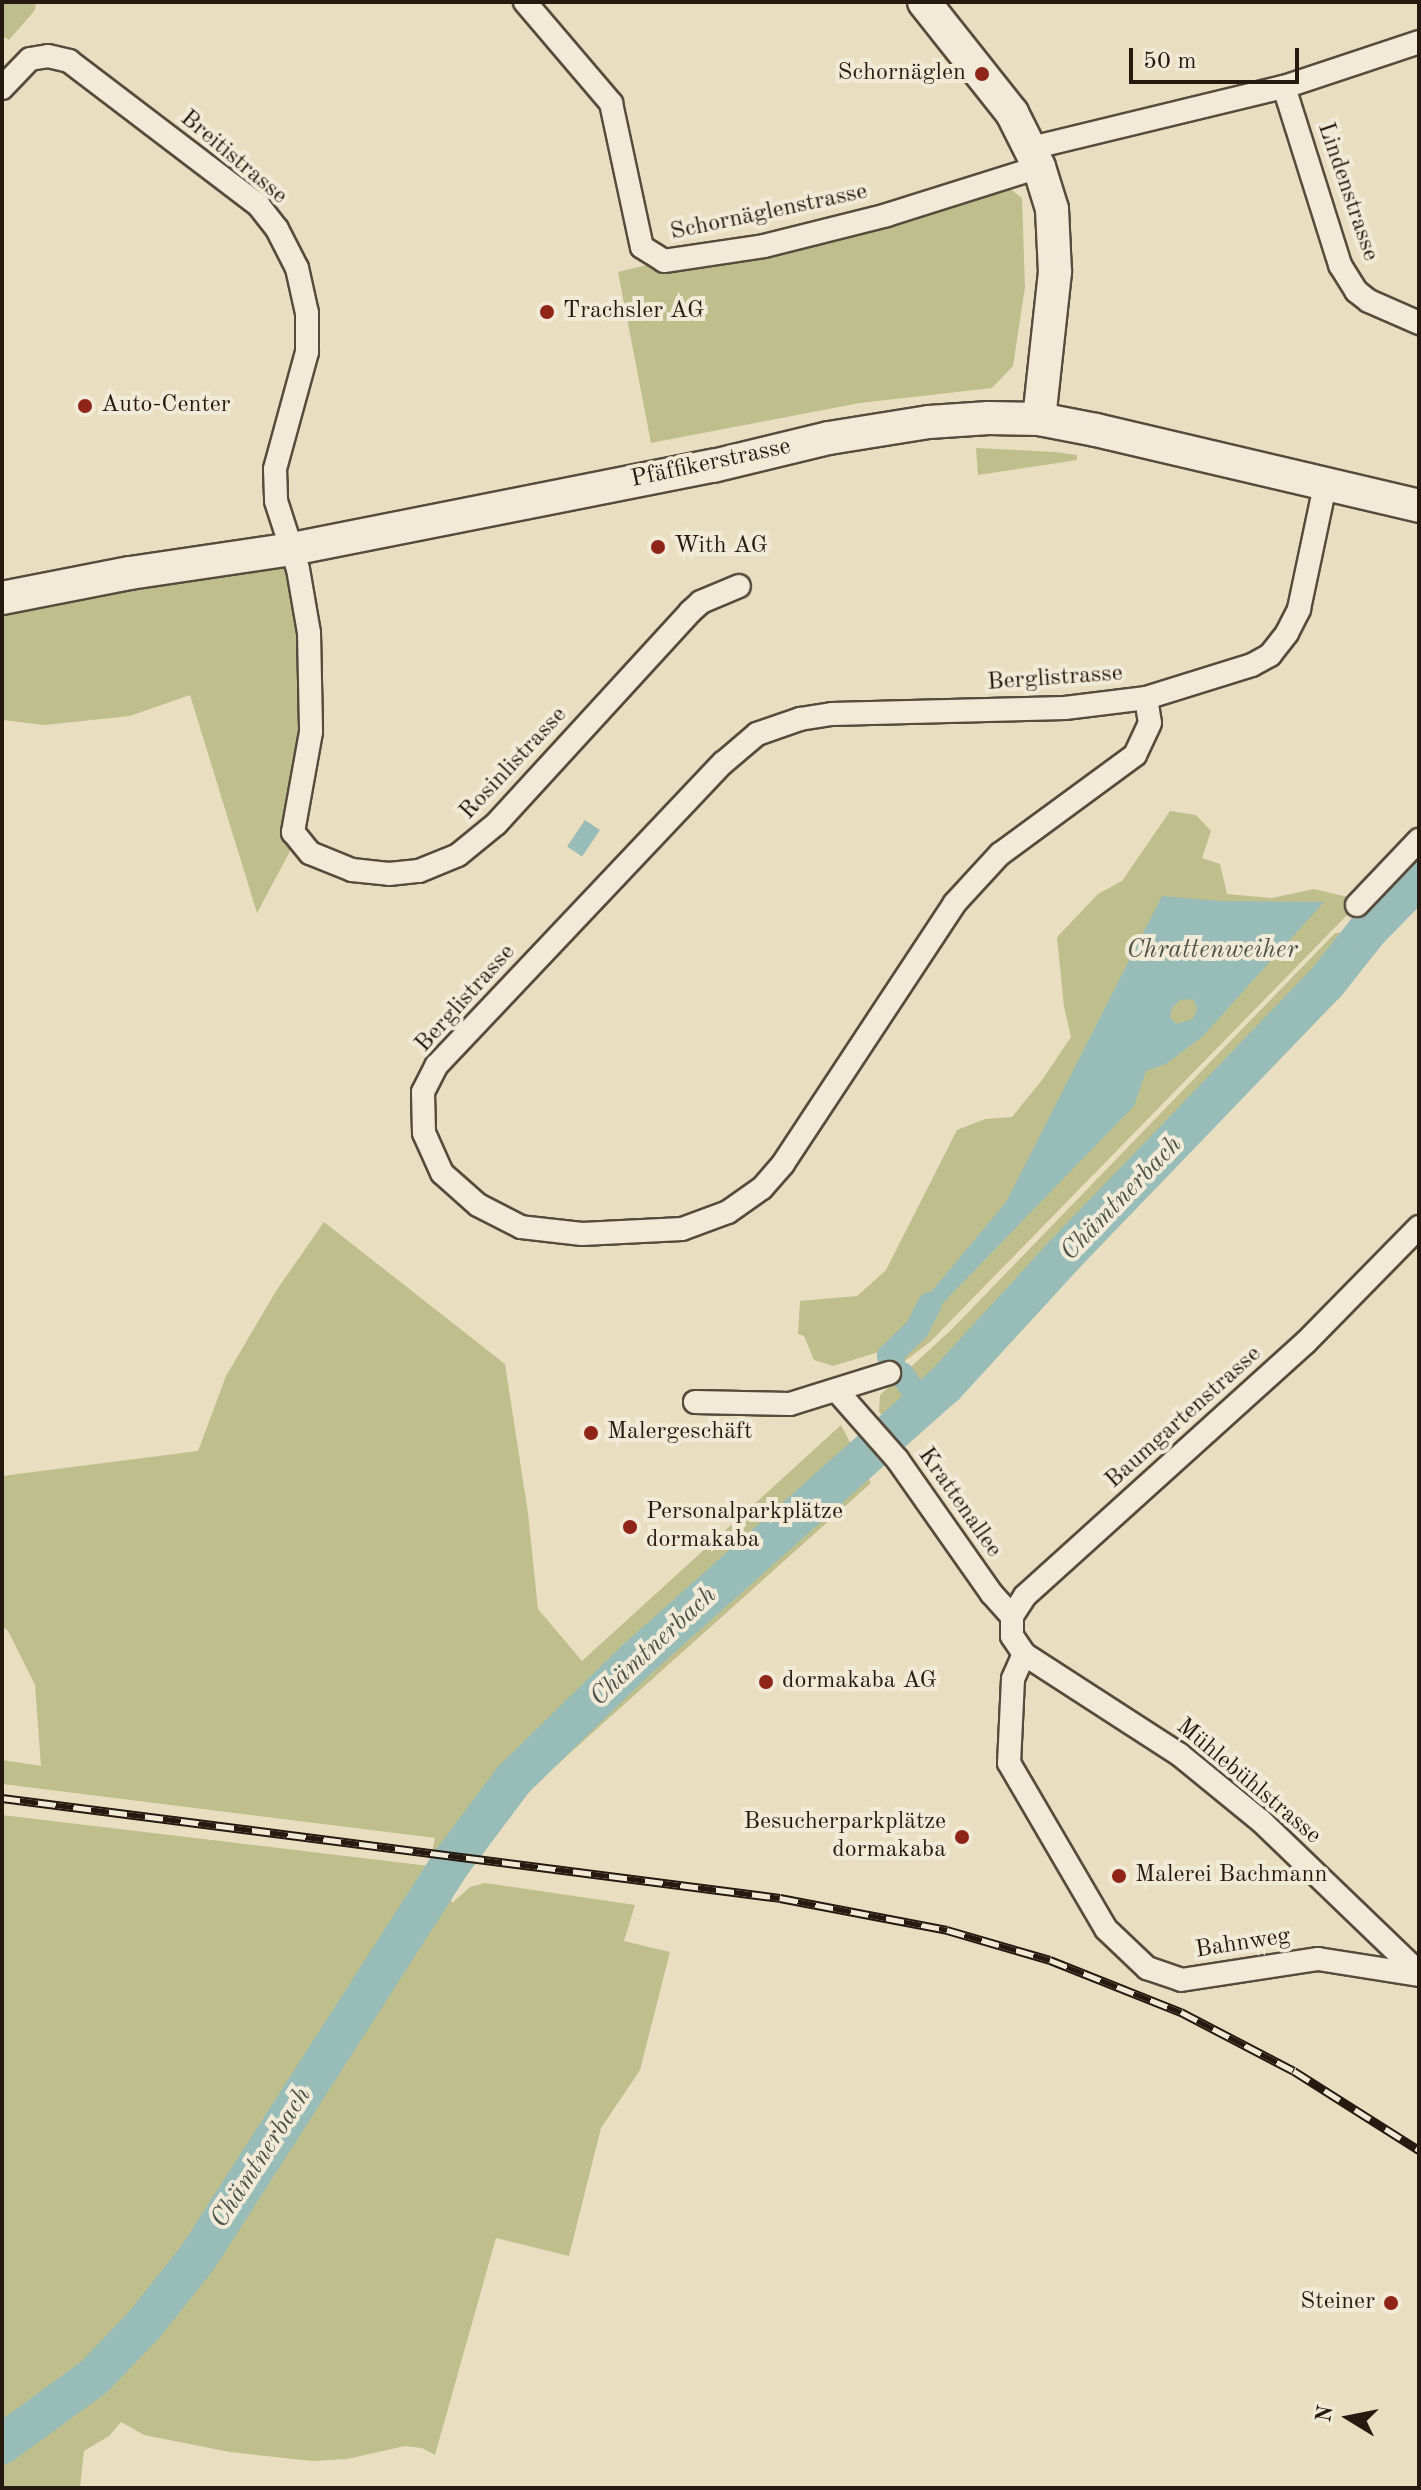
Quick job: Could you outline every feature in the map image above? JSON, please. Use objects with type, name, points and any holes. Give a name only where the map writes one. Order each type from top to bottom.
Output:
[{"type":"main road","points":[[924,2],[1012,113],[1035,158],[1052,209],[1055,240],[1039,419]]},
{"type":"main road","name":"Pfäffikerstrasse","points":[[2,598],[130,573],[292,549],[713,466],[829,438],[929,422],[1039,419],[1419,506]]},
{"type":"street","name":"Schornäglenstrasse","points":[[525,2],[611,103],[642,247],[664,261],[764,246],[872,219],[1035,158],[1284,87],[1419,42]]},
{"type":"street","name":"Breitistrasse","points":[[2,88],[30,59],[48,56],[69,61],[259,206],[277,229],[297,268],[307,313],[307,352],[275,469],[276,501],[292,549]]},
{"type":"street","name":"Lindenstrasse","points":[[1284,87],[1340,265],[1356,291],[1369,301],[1419,323]]},
{"type":"street","name":"Berglistrasse","points":[[1146,698],[1150,723],[1135,755],[1000,854],[955,903],[783,1164],[762,1188],[728,1212],[682,1229],[582,1234],[521,1227],[478,1205],[442,1173],[424,1133],[423,1092],[437,1065],[723,763],[757,734],[800,719],[832,714],[1065,708],[1146,698],[1252,665],[1270,655],[1287,633],[1299,609],[1325,486]]},
{"type":"street","name":"Rosinlistrasse","points":[[292,549],[306,602],[313,703],[293,832],[310,853],[334,865],[373,873],[404,873],[432,867],[482,838],[690,612],[701,602],[739,586]]},
{"type":"street","points":[[1357,905],[1419,840]]},
{"type":"street","name":"Baumgartenstrasse","points":[[1012,1616],[1025,1596],[1306,1342],[1419,1227]]},
{"type":"street","points":[[695,1402],[790,1404],[889,1373]]},
{"type":"street","name":"Krattenallee","points":[[837,1391],[897,1459],[992,1594],[1012,1616]]},
{"type":"street","points":[[1012,1616],[1012,1636],[1024,1654]]},
{"type":"street","name":"Bahnweg","points":[[1024,1654],[1013,1679],[1009,1763],[1106,1929],[1147,1968],[1181,1980],[1318,1959],[1419,1974]]},
{"type":"street","name":"Mühlebühlstrasse","points":[[1024,1654],[1180,1755],[1210,1778],[1261,1821],[1419,1974]]},
{"type":"green space","points":[[2,2],[36,2],[35,10],[9,40],[2,36]]},
{"type":"green space","points":[[998,180],[1022,198],[1025,287],[1013,366],[992,388],[860,403],[651,443],[618,272]]},
{"type":"green space","points":[[976,448],[1056,452],[1077,455],[1077,460],[978,475]]},
{"type":"green space","points":[[292,549],[306,602],[296,840],[257,913],[190,695],[130,716],[45,725],[2,720],[2,598]]},
{"type":"green space","points":[[1170,811],[1196,815],[1211,831],[1202,858],[1220,864],[1227,894],[1272,898],[1314,889],[1352,898],[1349,913],[930,1342],[889,1373],[879,1352],[833,1366],[814,1360],[804,1336],[798,1334],[800,1301],[857,1296],[886,1270],[957,1130],[985,1119],[1012,1117],[1042,1080],[1071,1037],[1064,1007],[1057,937],[1098,894],[1122,881]]},
{"type":"green space","points":[[1368,930],[1326,983],[1065,1254],[944,1386],[896,1428],[879,1412],[880,1395],[951,1330],[1335,933]]},
{"type":"green space","points":[[324,1222],[505,1364],[528,1513],[538,1609],[582,1661],[841,1425],[871,1483],[474,1839],[454,1872],[449,1888],[452,1903],[470,1887],[485,1883],[635,1905],[624,1941],[670,1952],[640,2070],[601,2128],[569,2256],[496,2238],[435,2455],[422,2448],[405,2446],[347,2459],[312,2461],[230,2452],[144,2435],[121,2422],[109,2436],[84,2451],[80,2488],[2,2488],[2,1815],[429,1866],[435,1838],[2,1784],[2,1760],[41,1766],[35,1685],[8,1631],[2,1626],[2,1476],[198,1451],[226,1376],[276,1291]]},
{"type":"water","points":[[585,820],[600,830],[582,857],[567,847]]},
{"type":"water","name":"Chrattenweiher","points":[[1162,896],[1220,901],[1324,902],[1203,1036],[1166,1064],[1146,1071],[1134,1106],[936,1310],[926,1298],[1006,1202]],"holes":[[[1193,999],[1197,1008],[1193,1019],[1176,1024],[1170,1017],[1172,1008],[1180,1000]]]},
{"type":"waterway","name":"Chämtnerbach","points":[[2,2444],[94,2377],[144,2325],[198,2257],[451,1863],[513,1780],[636,1660],[944,1386],[1065,1254],[1326,983],[1368,930],[1419,878]]},
{"type":"waterway","points":[[893,1362],[889,1356],[917,1329],[930,1304]]},
{"type":"waterway","points":[[902,1374],[923,1405]]},
{"type":"railway","points":[[2,1798],[780,1898],[947,1930],[1050,1960],[1181,2012],[1294,2071],[1419,2150]]},
{"type":"place","name":"Schornäglen","points":[[982,74]]},
{"type":"place","name":"Trachsler AG","points":[[547,312]]},
{"type":"place","name":"Auto-Center","points":[[85,406]]},
{"type":"place","name":"With AG","points":[[658,547]]},
{"type":"place","name":"Malergeschäft","points":[[591,1433]]},
{"type":"place","name":"Personalparkplätze dormakaba","points":[[630,1527]]},
{"type":"place","name":"dormakaba AG","points":[[766,1682]]},
{"type":"place","name":"Besucherparkplätze dormakaba","points":[[962,1837]]},
{"type":"place","name":"Malerei Bachmann","points":[[1119,1876]]},
{"type":"place","name":"Steiner","points":[[1391,2303]]}]
